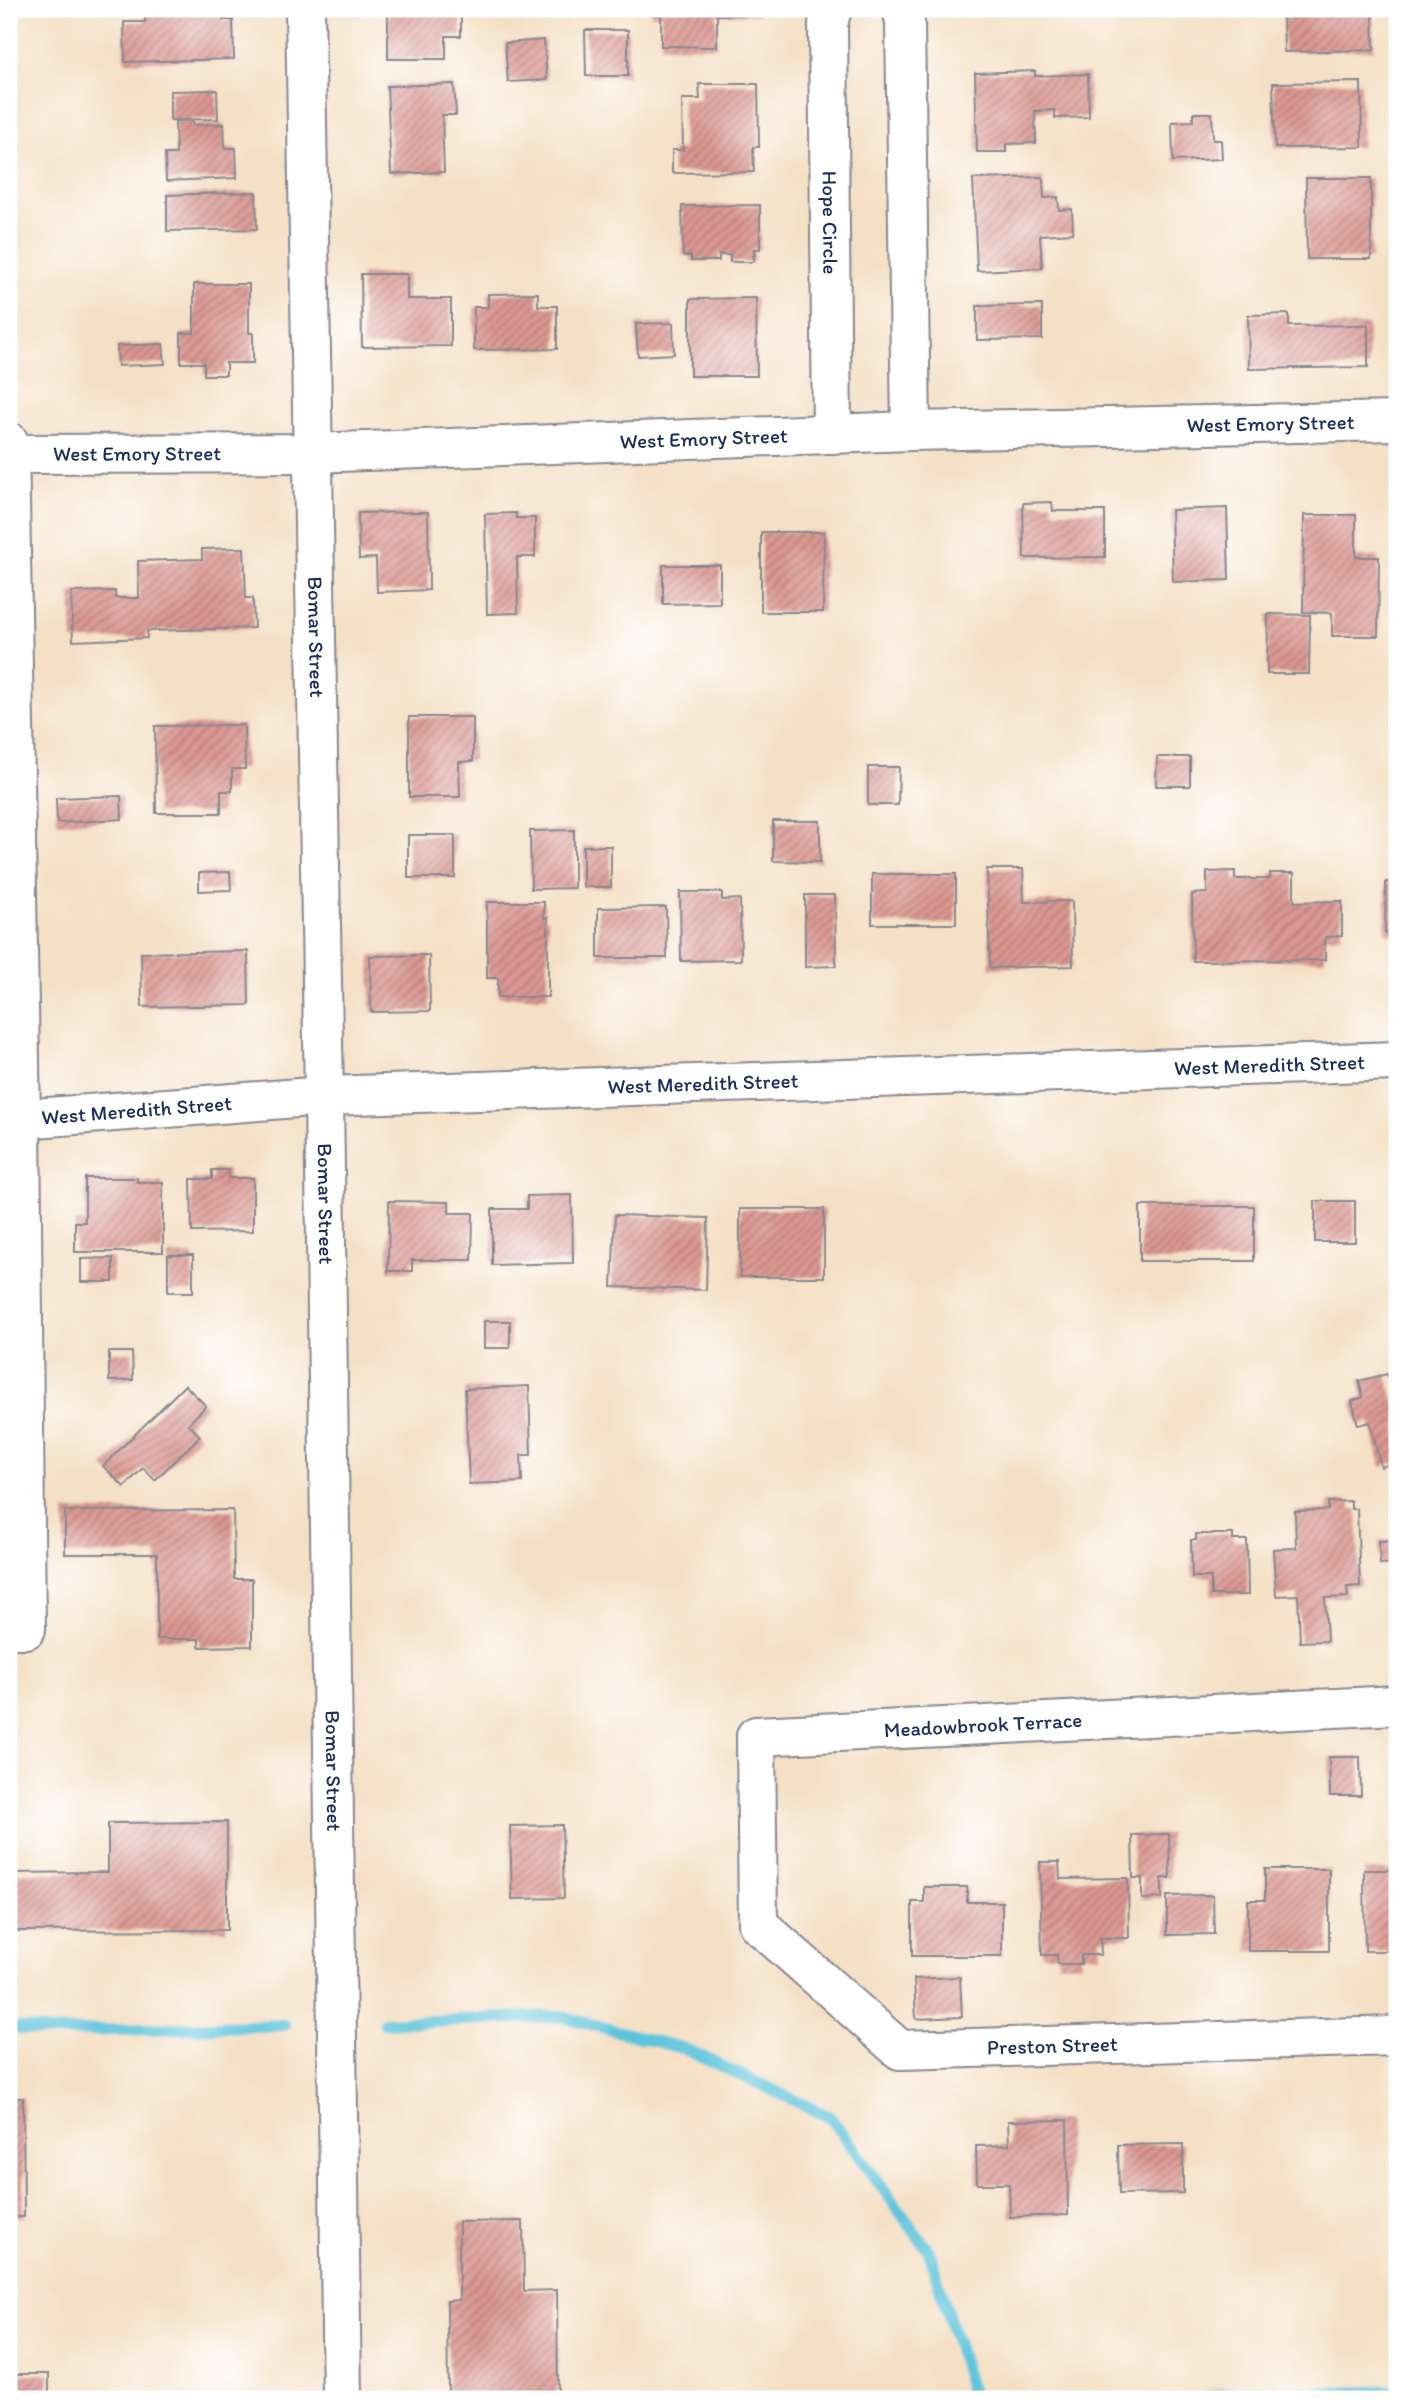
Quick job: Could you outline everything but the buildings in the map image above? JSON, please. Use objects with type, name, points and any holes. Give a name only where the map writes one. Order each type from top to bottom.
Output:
[{"type":"street","name":"Bomar Street","points":[[304,9],[324,1096],[342,2399]]},
{"type":"street","name":"Hope Circle","points":[[832,9],[828,24],[832,434]]},
{"type":"street","points":[[902,9],[905,22],[911,431]]},
{"type":"street","name":"West Emory Street","points":[[9,454],[312,453],[911,431],[1397,421]]},
{"type":"street","points":[[9,442],[17,1629]]},
{"type":"street","name":"West Meredith Street","points":[[15,1120],[324,1096],[1397,1060]]},
{"type":"street","name":"Meadowbrook Terrace","points":[[758,1924],[757,1736],[1397,1705]]},
{"type":"street","name":"Preston Street","points":[[758,1924],[900,2050],[1397,2036]]},
{"type":"waterway","points":[[384,2023],[560,2016],[685,2049],[830,2117],[929,2251],[972,2395],[976,2399]]},
{"type":"waterway","points":[[9,2027],[50,2032],[284,2025]]},
{"type":"waterway","points":[[1203,2399],[1218,2394],[1397,2392]]}]
